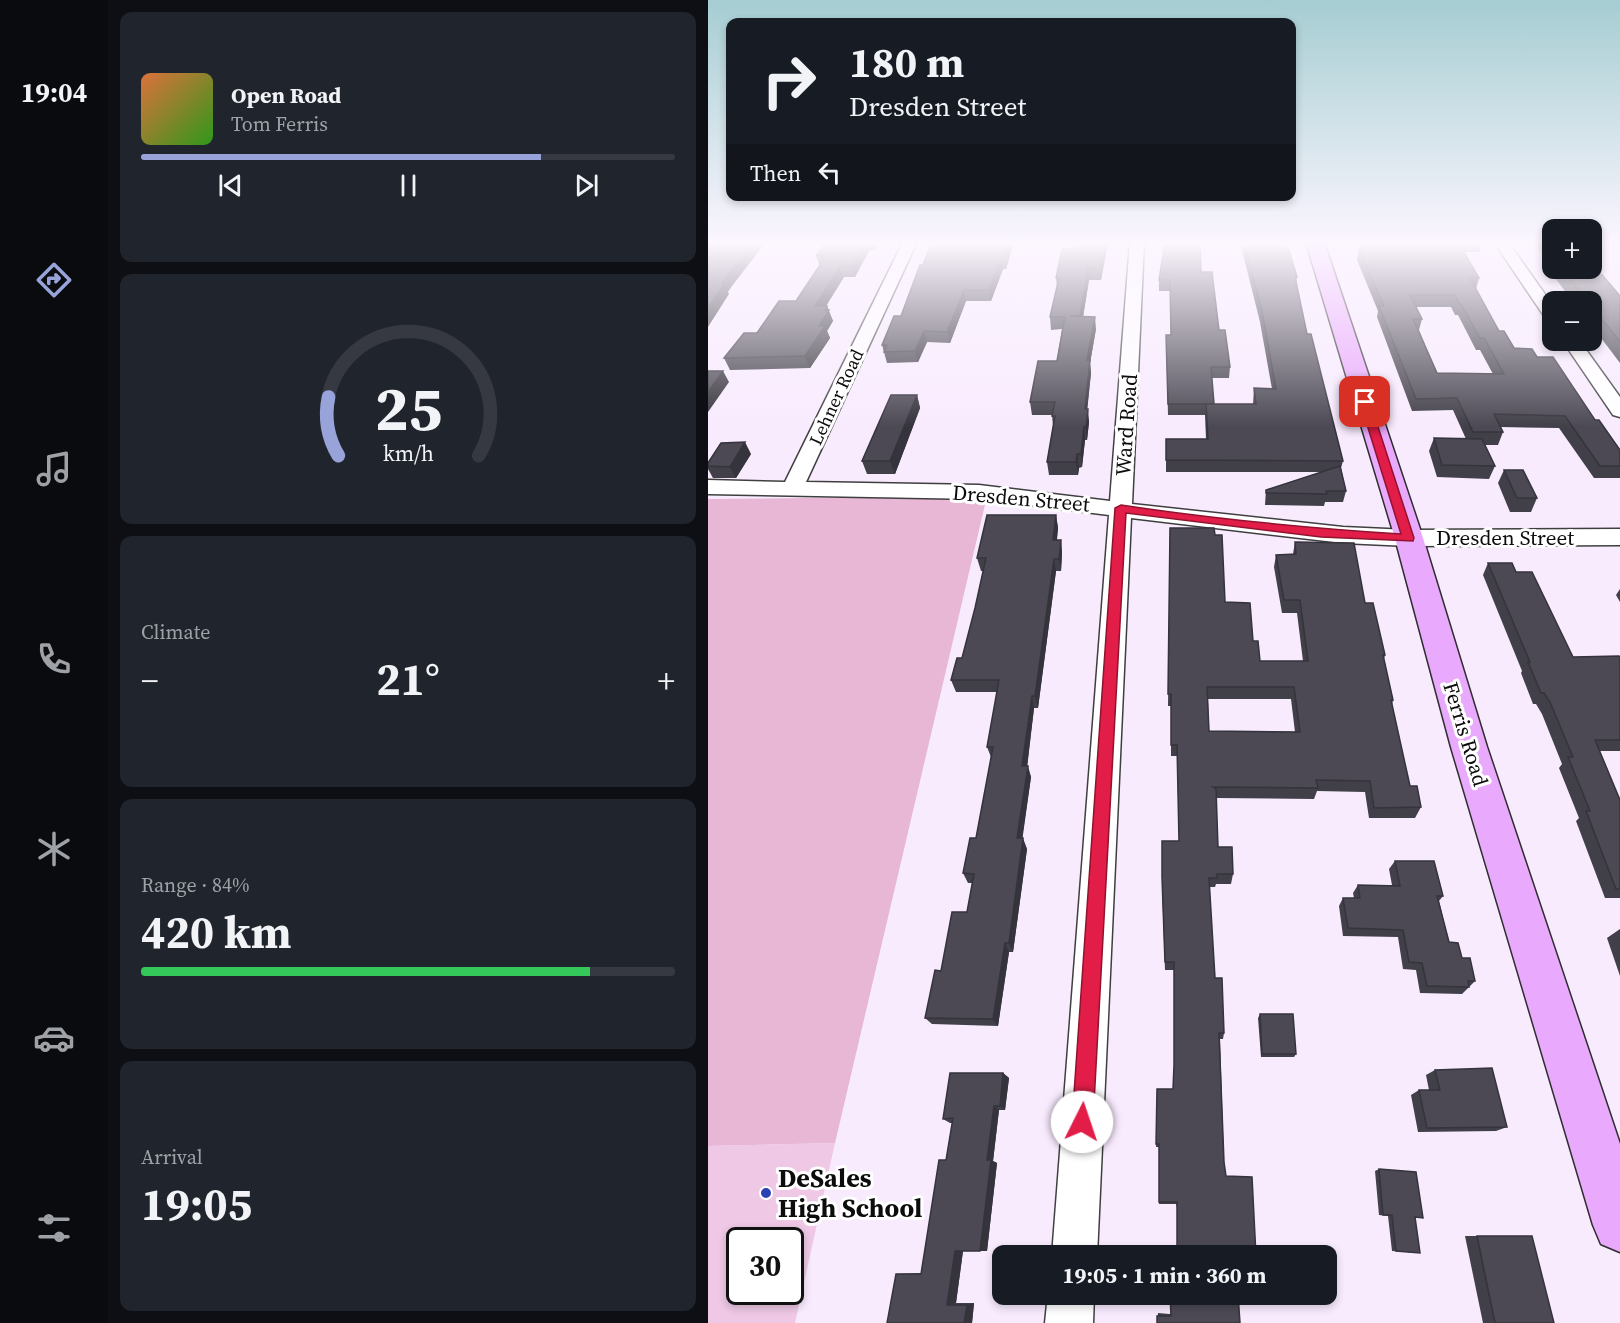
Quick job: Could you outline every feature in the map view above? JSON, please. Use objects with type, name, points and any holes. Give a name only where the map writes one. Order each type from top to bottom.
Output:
[{"type":"main road","name":"Ferris Road","points":[[1334,304],[1408,538],[1469,747],[1620,1225]]},
{"type":"street","name":"Lehner Road","points":[[793,487],[881,304]]},
{"type":"street","name":"Ward Road","points":[[1075,1245],[1133,304]]},
{"type":"street","points":[[1578,351],[1620,411]]},
{"type":"street","name":"Dresden Street","points":[[708,487],[979,492],[1321,533],[1408,538],[1620,537]]},
{"type":"street","points":[[1069,1323],[1070,1305]]},
{"type":"shaded area","points":[[987,496],[835,1143],[708,1146],[708,499]]},
{"type":"shaded area","name":"DeSales High School","points":[[835,1143],[804,1282],[804,1227],[726,1227],[726,1305],[799,1305],[795,1323],[708,1323],[708,1146]]},
{"type":"building","points":[[777,304],[816,304],[815,306],[827,306],[825,310],[829,310],[819,326],[825,326],[805,356],[724,358],[744,333],[757,333]]},
{"type":"building","points":[[906,304],[958,304],[947,332],[924,331],[915,351],[884,352],[887,345],[882,345],[894,316],[901,316]]},
{"type":"building","points":[[1053,304],[1082,304],[1080,316],[1070,316],[1095,317],[1087,360],[1090,360],[1085,409],[1088,409],[1086,427],[1084,427],[1081,454],[1077,454],[1076,462],[1047,462],[1055,416],[1052,416],[1055,402],[1030,402],[1038,361],[1057,361],[1065,317],[1050,317]]},
{"type":"building","points":[[1170,304],[1216,304],[1219,330],[1225,330],[1230,367],[1211,367],[1214,404],[1168,404],[1166,335],[1171,335]]},
{"type":"building","points":[[1260,304],[1301,304],[1307,334],[1311,334],[1343,461],[1166,460],[1166,439],[1208,439],[1206,404],[1256,404],[1254,388],[1276,389]]},
{"type":"building","points":[[1383,304],[1414,304],[1422,319],[1413,319],[1437,373],[1504,374],[1484,338],[1480,338],[1459,304],[1484,304],[1499,331],[1504,331],[1514,348],[1532,349],[1537,357],[1553,357],[1595,420],[1599,420],[1620,450],[1620,466],[1600,466],[1565,416],[1494,414],[1503,432],[1473,432],[1457,398],[1416,399],[1379,306],[1384,306]]},
{"type":"building","points":[[1602,304],[1620,304],[1620,342],[1602,319]]},
{"type":"building","points":[[708,371],[723,371],[708,392]]},
{"type":"building","points":[[891,395],[917,395],[890,461],[862,461]]},
{"type":"building","points":[[1434,438],[1482,439],[1495,466],[1442,465]]},
{"type":"building","points":[[745,442],[730,467],[708,466],[721,443]]},
{"type":"building","points":[[1340,466],[1346,491],[1326,491],[1327,494],[1266,493],[1266,490]]},
{"type":"building","points":[[1504,470],[1523,470],[1537,498],[1517,498]]},
{"type":"building","points":[[987,515],[1056,515],[1053,540],[1061,540],[1059,559],[1054,559],[1035,696],[1032,696],[1022,766],[1028,766],[1017,838],[1023,838],[1009,943],[1005,943],[993,1019],[925,1018],[935,970],[941,971],[952,912],[967,912],[974,874],[963,873],[970,838],[976,838],[993,747],[987,747],[999,680],[951,680],[957,658],[962,658],[986,558],[977,558]]},
{"type":"building","points":[[1170,528],[1214,528],[1215,535],[1222,535],[1225,602],[1250,603],[1253,641],[1258,641],[1260,661],[1308,661],[1300,600],[1284,600],[1276,555],[1296,554],[1295,542],[1354,543],[1365,603],[1373,603],[1385,655],[1383,655],[1393,700],[1391,700],[1410,786],[1417,786],[1421,807],[1374,808],[1370,781],[1316,780],[1318,788],[1213,787],[1216,789],[1218,847],[1232,847],[1233,874],[1217,874],[1217,878],[1209,878],[1215,978],[1222,978],[1224,1033],[1219,1033],[1224,1162],[1226,1176],[1252,1177],[1255,1245],[1177,1245],[1177,1202],[1159,1202],[1159,1144],[1156,1144],[1157,1089],[1173,1089],[1174,1065],[1174,962],[1165,962],[1162,877],[1162,841],[1179,841],[1177,745],[1171,745],[1171,694],[1168,694]],"holes":[[[1207,687],[1294,687],[1300,732],[1209,731]]]},
{"type":"building","points":[[1488,563],[1512,563],[1516,572],[1532,572],[1573,657],[1620,657],[1620,740],[1595,740],[1620,800],[1620,889],[1616,889],[1586,811],[1590,811],[1568,757],[1573,757],[1550,702],[1544,693],[1541,693]]},
{"type":"building","points":[[1395,861],[1434,861],[1443,896],[1437,896],[1449,942],[1458,943],[1462,958],[1470,958],[1475,981],[1468,981],[1469,987],[1427,986],[1422,963],[1409,962],[1403,930],[1348,928],[1343,898],[1360,898],[1358,885],[1400,886]]},
{"type":"building","points":[[1260,1014],[1293,1014],[1296,1054],[1262,1054]]},
{"type":"building","points":[[1492,1068],[1507,1127],[1427,1128],[1419,1090],[1440,1090],[1435,1070]]},
{"type":"building","points":[[950,1073],[1003,1073],[1000,1106],[994,1106],[987,1160],[991,1160],[980,1251],[955,1251],[947,1305],[967,1305],[964,1323],[887,1323],[896,1274],[921,1274],[939,1160],[946,1160],[953,1118],[943,1119]]},
{"type":"building","points":[[1379,1169],[1416,1172],[1423,1218],[1415,1217],[1420,1253],[1396,1251],[1392,1215],[1383,1215]]},
{"type":"building","points":[[1477,1236],[1532,1236],[1554,1323],[1495,1323]]},
{"type":"building","points":[[1170,1305],[1239,1305],[1240,1323],[1157,1323],[1157,1316],[1171,1316]]},
{"type":"place","name":"DeSales High School","points":[[766,1193]]},
{"type":"route","points":[[1082,1122],[1121,508],[1174,517],[1321,533],[1408,538],[1365,402]]}]
